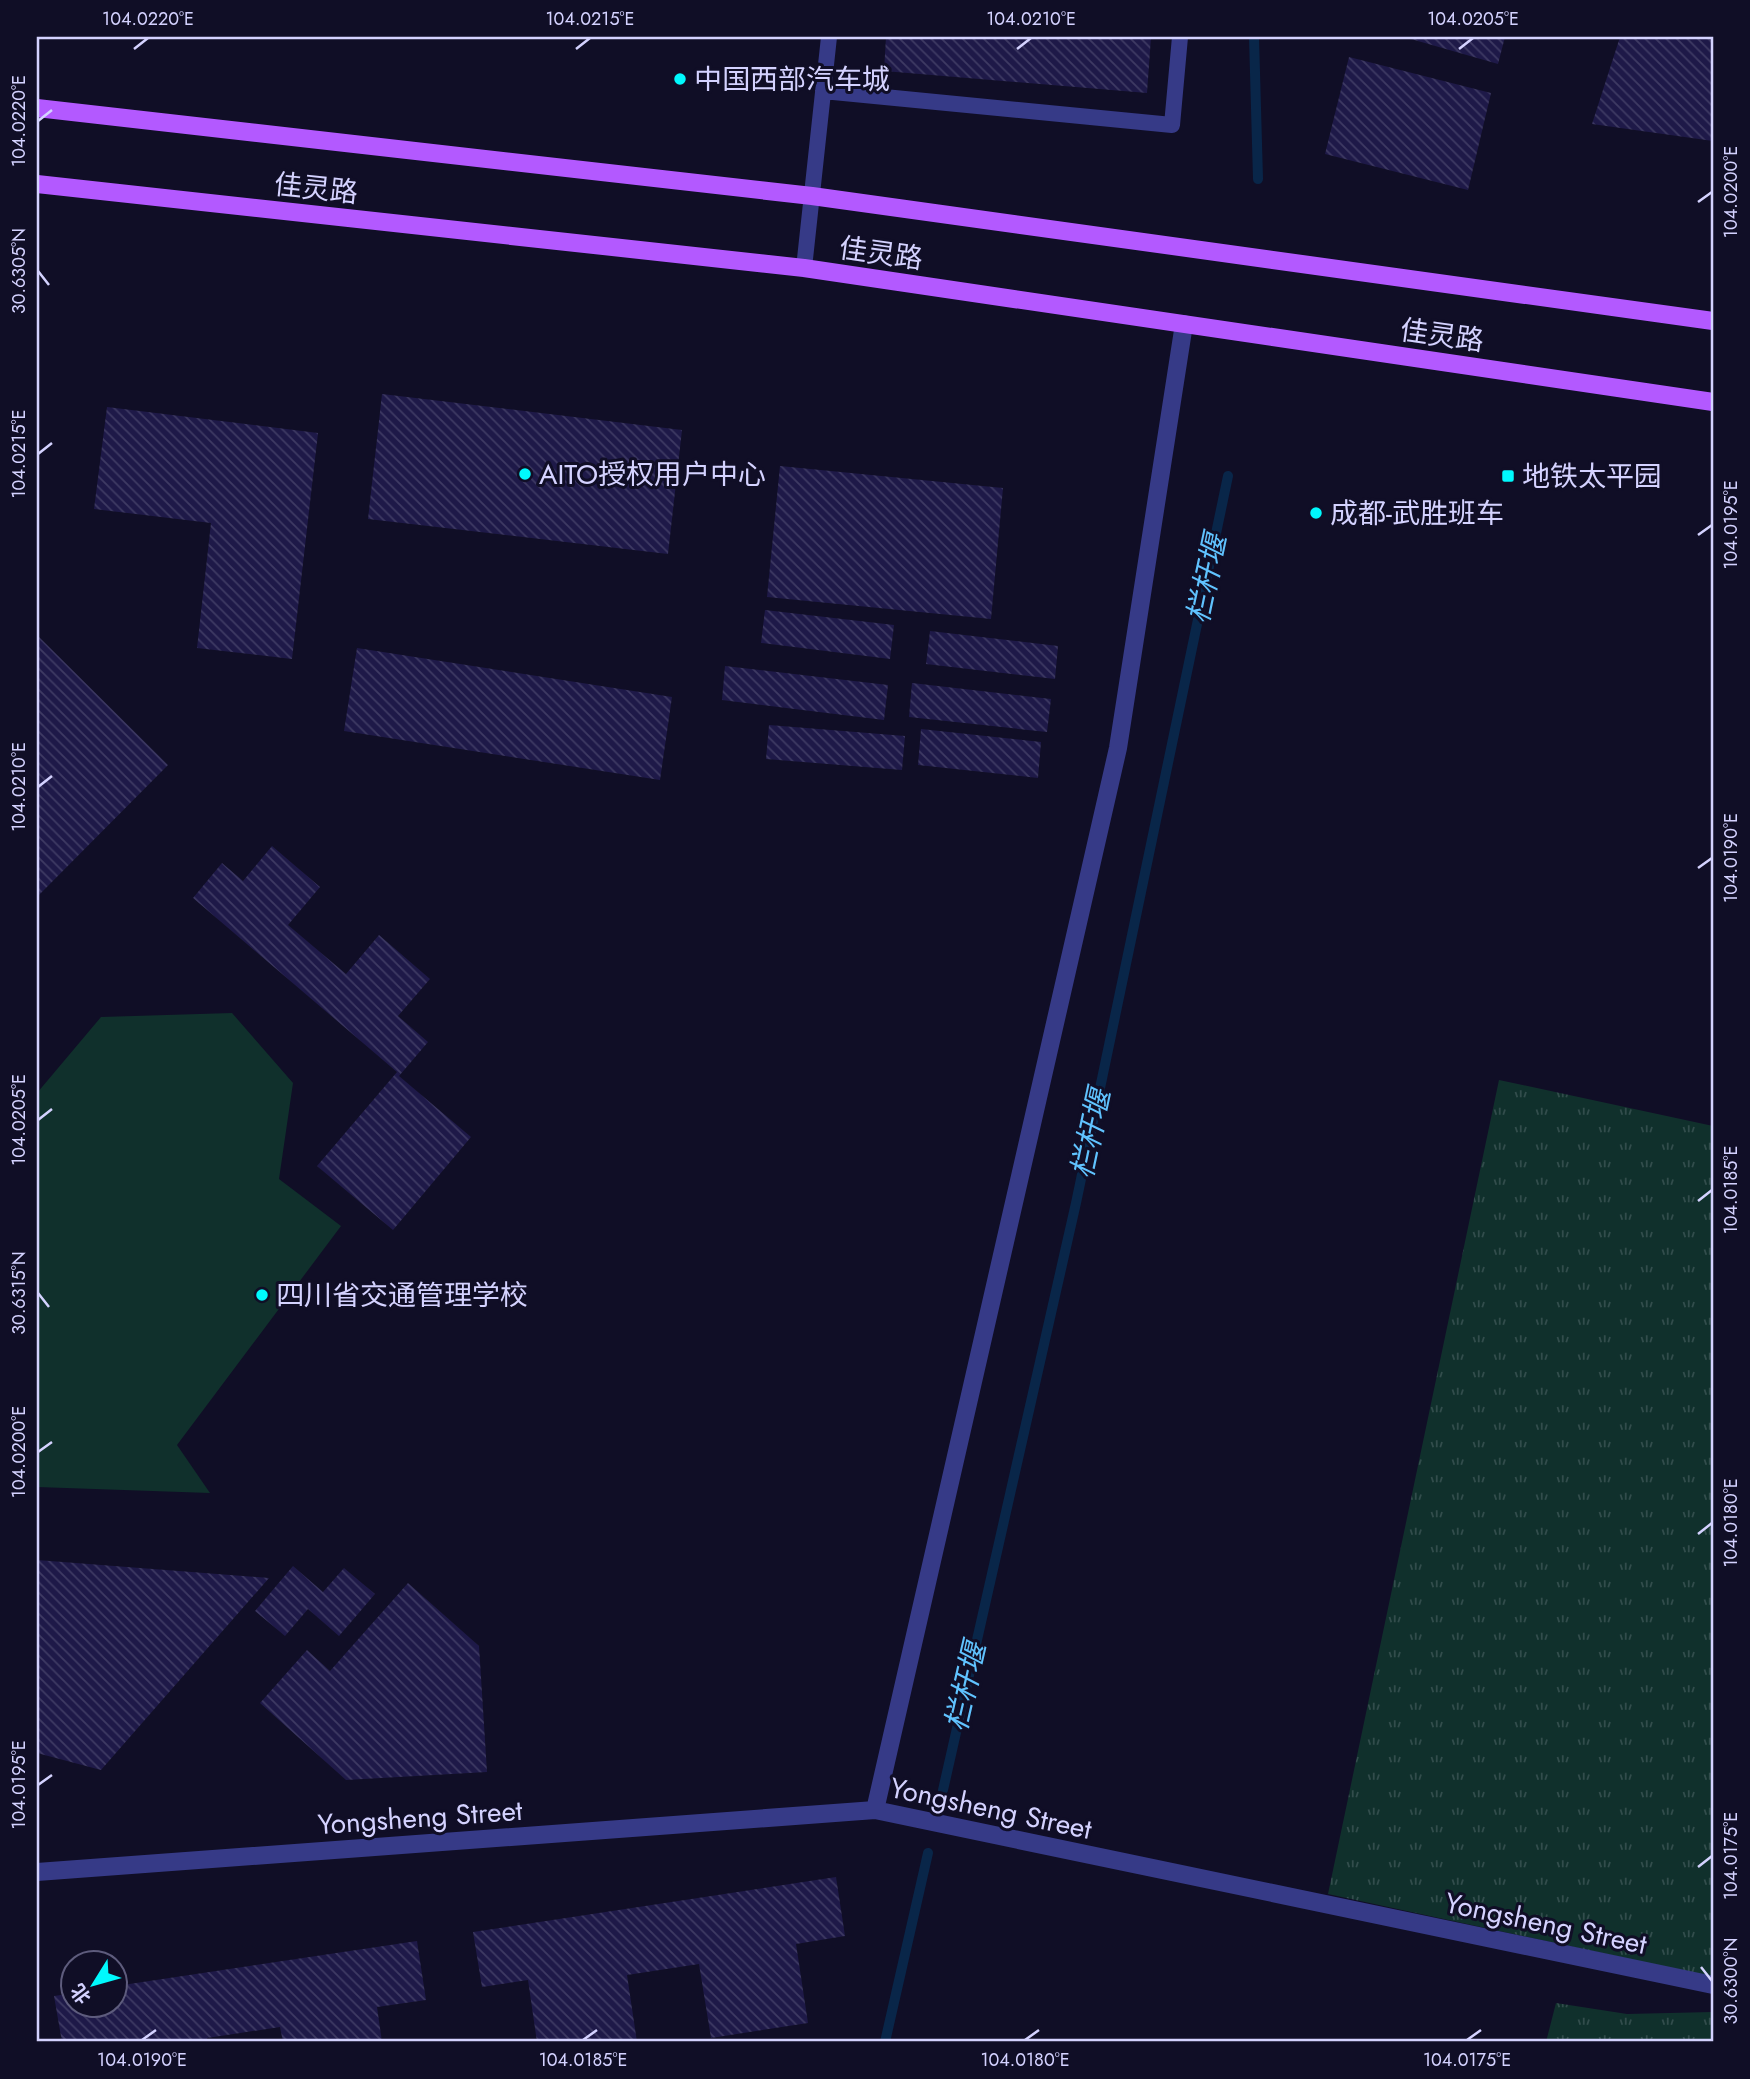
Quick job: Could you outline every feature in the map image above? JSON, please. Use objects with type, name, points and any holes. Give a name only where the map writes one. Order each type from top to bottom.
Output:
[{"type":"main road","name":"佳灵路","points":[[37,108],[812,196],[1713,321]]},
{"type":"main road","name":"佳灵路","points":[[37,184],[804,268],[1713,402]]},
{"type":"street","points":[[875,1810],[1118,748],[1184,324]]},
{"type":"street","name":"Yongsheng Street","points":[[37,1872],[875,1810],[1713,1985]]},
{"type":"lane","points":[[804,268],[829,37]]},
{"type":"lane","points":[[823,91],[1172,125],[1180,37]]},
{"type":"green space","points":[[232,1013],[293,1083],[279,1179],[341,1226],[177,1445],[210,1493],[37,1487],[37,1093],[101,1017]]},
{"type":"green space","points":[[1499,1080],[1713,1126],[1713,1977],[1328,1894]]},
{"type":"green space","points":[[1556,2003],[1627,2014],[1713,2012],[1713,2042],[1546,2042]]},
{"type":"building","points":[[886,37],[1151,37],[1147,93],[884,71]]},
{"type":"building","points":[[1404,37],[1505,37],[1498,64]]},
{"type":"building","points":[[1620,37],[1713,37],[1713,141],[1592,124]]},
{"type":"building","points":[[1349,57],[1491,93],[1468,190],[1325,154]]},
{"type":"building","name":"AITO授权用户中心","points":[[382,394],[682,430],[668,554],[368,519]]},
{"type":"building","points":[[107,407],[318,433],[292,659],[197,648],[211,523],[94,509]]},
{"type":"building","points":[[780,466],[1003,488],[991,619],[767,597]]},
{"type":"building","points":[[765,610],[894,625],[890,659],[761,643]]},
{"type":"building","points":[[930,631],[1058,646],[1055,679],[926,664]]},
{"type":"building","points":[[37,635],[168,765],[37,897]]},
{"type":"building","points":[[357,648],[672,697],[660,780],[344,731]]},
{"type":"building","points":[[725,666],[888,685],[884,720],[722,700]]},
{"type":"building","points":[[912,683],[1051,699],[1047,732],[909,717]]},
{"type":"building","points":[[769,725],[905,736],[902,770],[766,759]]},
{"type":"building","points":[[921,729],[1041,742],[1038,778],[918,765]]},
{"type":"building","points":[[272,846],[320,887],[288,925],[346,974],[379,935],[430,979],[398,1016],[428,1042],[399,1076],[471,1137],[393,1230],[317,1166],[397,1072],[193,898],[222,863],[243,881]]},
{"type":"building","points":[[37,1560],[269,1578],[101,1770],[37,1753]]},
{"type":"building","points":[[293,1566],[323,1592],[344,1568],[375,1594],[339,1636],[308,1609],[285,1636],[255,1611]]},
{"type":"building","points":[[408,1583],[479,1646],[487,1772],[346,1780],[260,1703],[307,1650],[330,1671]]},
{"type":"building","points":[[836,1877],[845,1936],[796,1944],[808,2023],[711,2038],[699,1964],[627,1975],[637,2042],[537,2042],[528,1980],[482,1987],[473,1932]]},
{"type":"building","points":[[417,1941],[426,2000],[377,2007],[382,2042],[283,2042],[280,2027],[207,2038],[208,2042],[62,2042],[54,1996],[60,1995],[60,2020],[130,2020],[130,1984]]},
{"type":"waterway","name":"栏杆堰","points":[[1254,37],[1258,179]]},
{"type":"waterway","name":"栏杆堰","points":[[943,1790],[1076,1203],[1228,476]]},
{"type":"waterway","name":"栏杆堰","points":[[885,2042],[928,1853]]},
{"type":"place","name":"中国西部汽车城","points":[[680,79]]},
{"type":"place","name":"AITO授权用户中心","points":[[525,474]]},
{"type":"place","name":"地铁太平园","points":[[1508,476]]},
{"type":"place","name":"成都-武胜班车","points":[[1316,513]]},
{"type":"place","name":"四川省交通管理学校","points":[[262,1295]]}]
